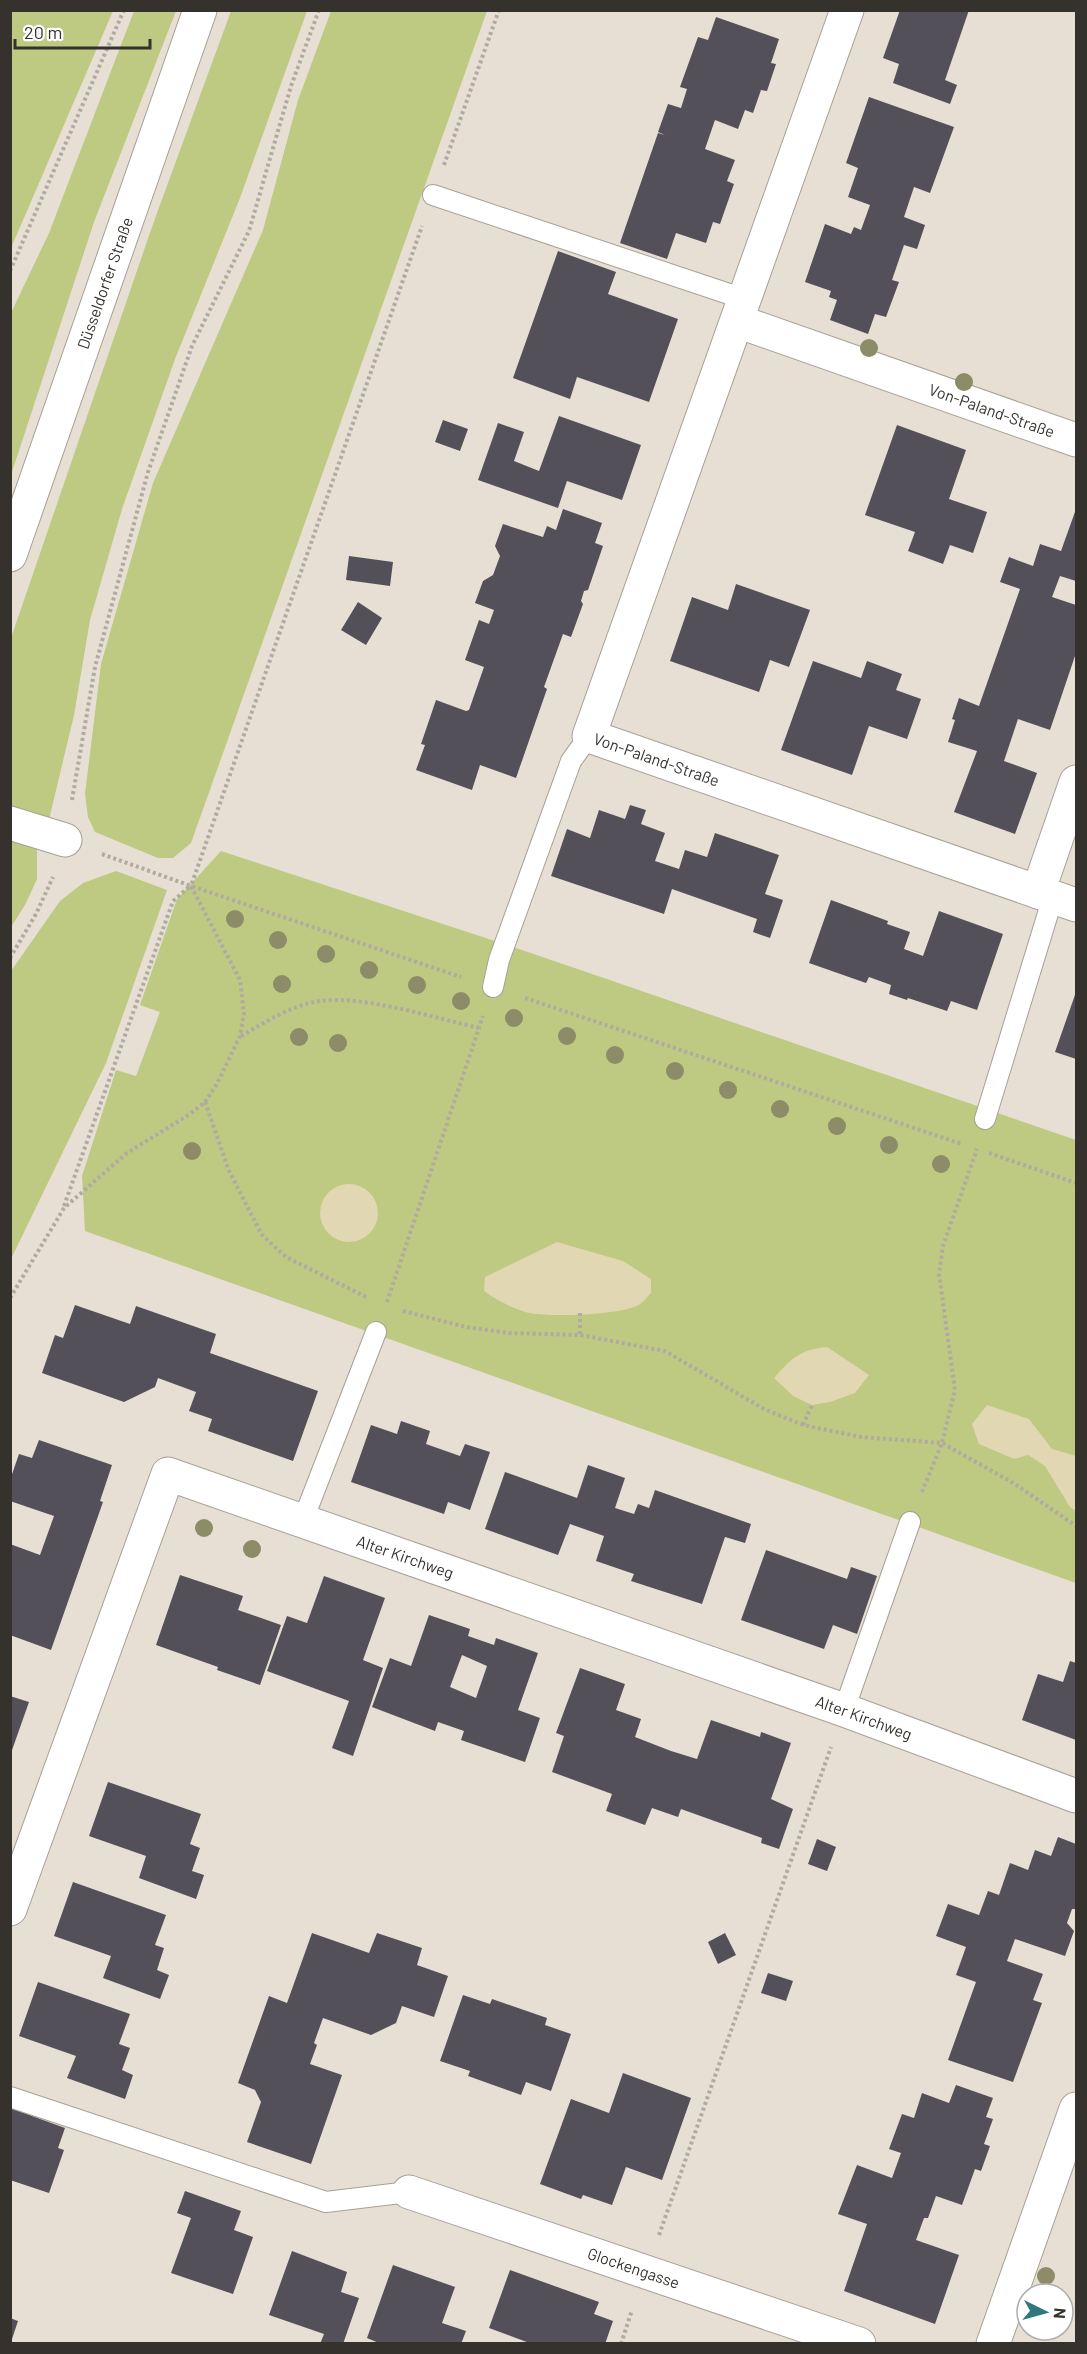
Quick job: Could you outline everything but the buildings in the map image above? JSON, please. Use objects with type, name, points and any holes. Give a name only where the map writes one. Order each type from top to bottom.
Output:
[{"type":"street","name":"Düsseldorfer Straße","points":[[10,555],[200,10]]},
{"type":"street","name":"Von-Paland-Straße","points":[[847,10],[589,736],[1056,898]]},
{"type":"street","name":"Von-Paland-Straße","points":[[740,310],[1077,440]]},
{"type":"street","points":[[1056,898],[1077,782]]},
{"type":"street","points":[[10,823],[65,840]]},
{"type":"street","name":"Alter Kirchweg","points":[[10,1909],[168,1474],[844,1710],[1077,1796]]},
{"type":"street","points":[[993,2343],[1077,2109]]},
{"type":"street","name":"Glockengasse","points":[[409,2192],[859,2343]]},
{"type":"lane","points":[[433,195],[740,310]]},
{"type":"lane","points":[[493,987],[499,960],[571,761],[589,736]]},
{"type":"lane","points":[[985,1119],[1056,898]]},
{"type":"lane","points":[[303,1520],[376,1332]]},
{"type":"lane","points":[[844,1710],[910,1522]]},
{"type":"lane","points":[[10,2097],[326,2202],[409,2192]]},
{"type":"path","points":[[10,271],[124,10]]},
{"type":"path","points":[[10,958],[49,889],[65,840],[95,666],[148,472],[192,346],[249,231],[291,86],[319,10]]},
{"type":"path","points":[[10,1298],[64,1208],[173,901],[191,886],[499,10]]},
{"type":"path","points":[[65,840],[191,886],[1077,1183]]},
{"type":"path","points":[[64,1208],[127,1153],[190,1114],[205,1102],[217,1084],[240,1036],[244,1014],[240,980],[191,886]]},
{"type":"path","points":[[376,1332],[493,987]]},
{"type":"path","points":[[240,1036],[282,1012],[328,1000],[369,1003],[478,1028]]},
{"type":"path","points":[[205,1102],[229,1171],[262,1235],[286,1257],[386,1306],[466,1327],[509,1333],[580,1335],[665,1351],[765,1409],[803,1425],[861,1437],[942,1443],[1015,1484],[1077,1526]]},
{"type":"path","points":[[910,1522],[942,1443],[955,1390],[939,1274],[943,1246],[977,1149],[985,1119]]},
{"type":"path","points":[[580,1313],[580,1335]]},
{"type":"path","points":[[803,1425],[812,1405]]},
{"type":"path","points":[[621,2343],[844,1710]]},
{"type":"green space","points":[[10,11],[113,11],[11,248]]},
{"type":"green space","points":[[134,11],[176,11],[94,222],[11,475],[11,313],[49,233]]},
{"type":"green space","points":[[231,11],[307,11],[240,198],[175,359],[122,509],[90,620],[74,715],[48,824],[11,813],[11,638],[153,224]]},
{"type":"green space","points":[[331,11],[487,11],[191,843],[173,858],[158,858],[95,832],[88,817],[85,794],[101,664],[153,483],[263,230],[298,100]]},
{"type":"green space","points":[[11,835],[37,844],[37,879],[25,905],[11,927]]},
{"type":"green space","points":[[221,851],[525,951],[1076,1140],[1076,1583],[85,1231],[82,1176],[116,1070],[136,1076],[160,1012],[140,1005],[177,899]]},
{"type":"green space","points":[[116,871],[167,890],[106,1063],[11,1259],[11,971],[60,901],[83,883]]},
{"type":"sand","points":[[349,1184],[360,1186],[370,1192],[376,1202],[378,1213],[376,1224],[370,1234],[360,1240],[349,1242],[338,1240],[328,1234],[322,1224],[320,1213],[322,1202],[328,1192],[338,1186]]},
{"type":"sand","points":[[557,1242],[623,1261],[651,1279],[651,1293],[639,1305],[627,1309],[565,1315],[525,1312],[503,1303],[484,1291],[485,1277]]},
{"type":"sand","points":[[827,1347],[869,1375],[855,1393],[830,1402],[812,1405],[793,1396],[774,1378],[797,1356],[809,1350]]},
{"type":"sand","points":[[987,1405],[1029,1419],[1052,1449],[1076,1456],[1076,1511],[1070,1507],[1045,1466],[1028,1455],[1014,1459],[979,1444],[972,1424]]}]
